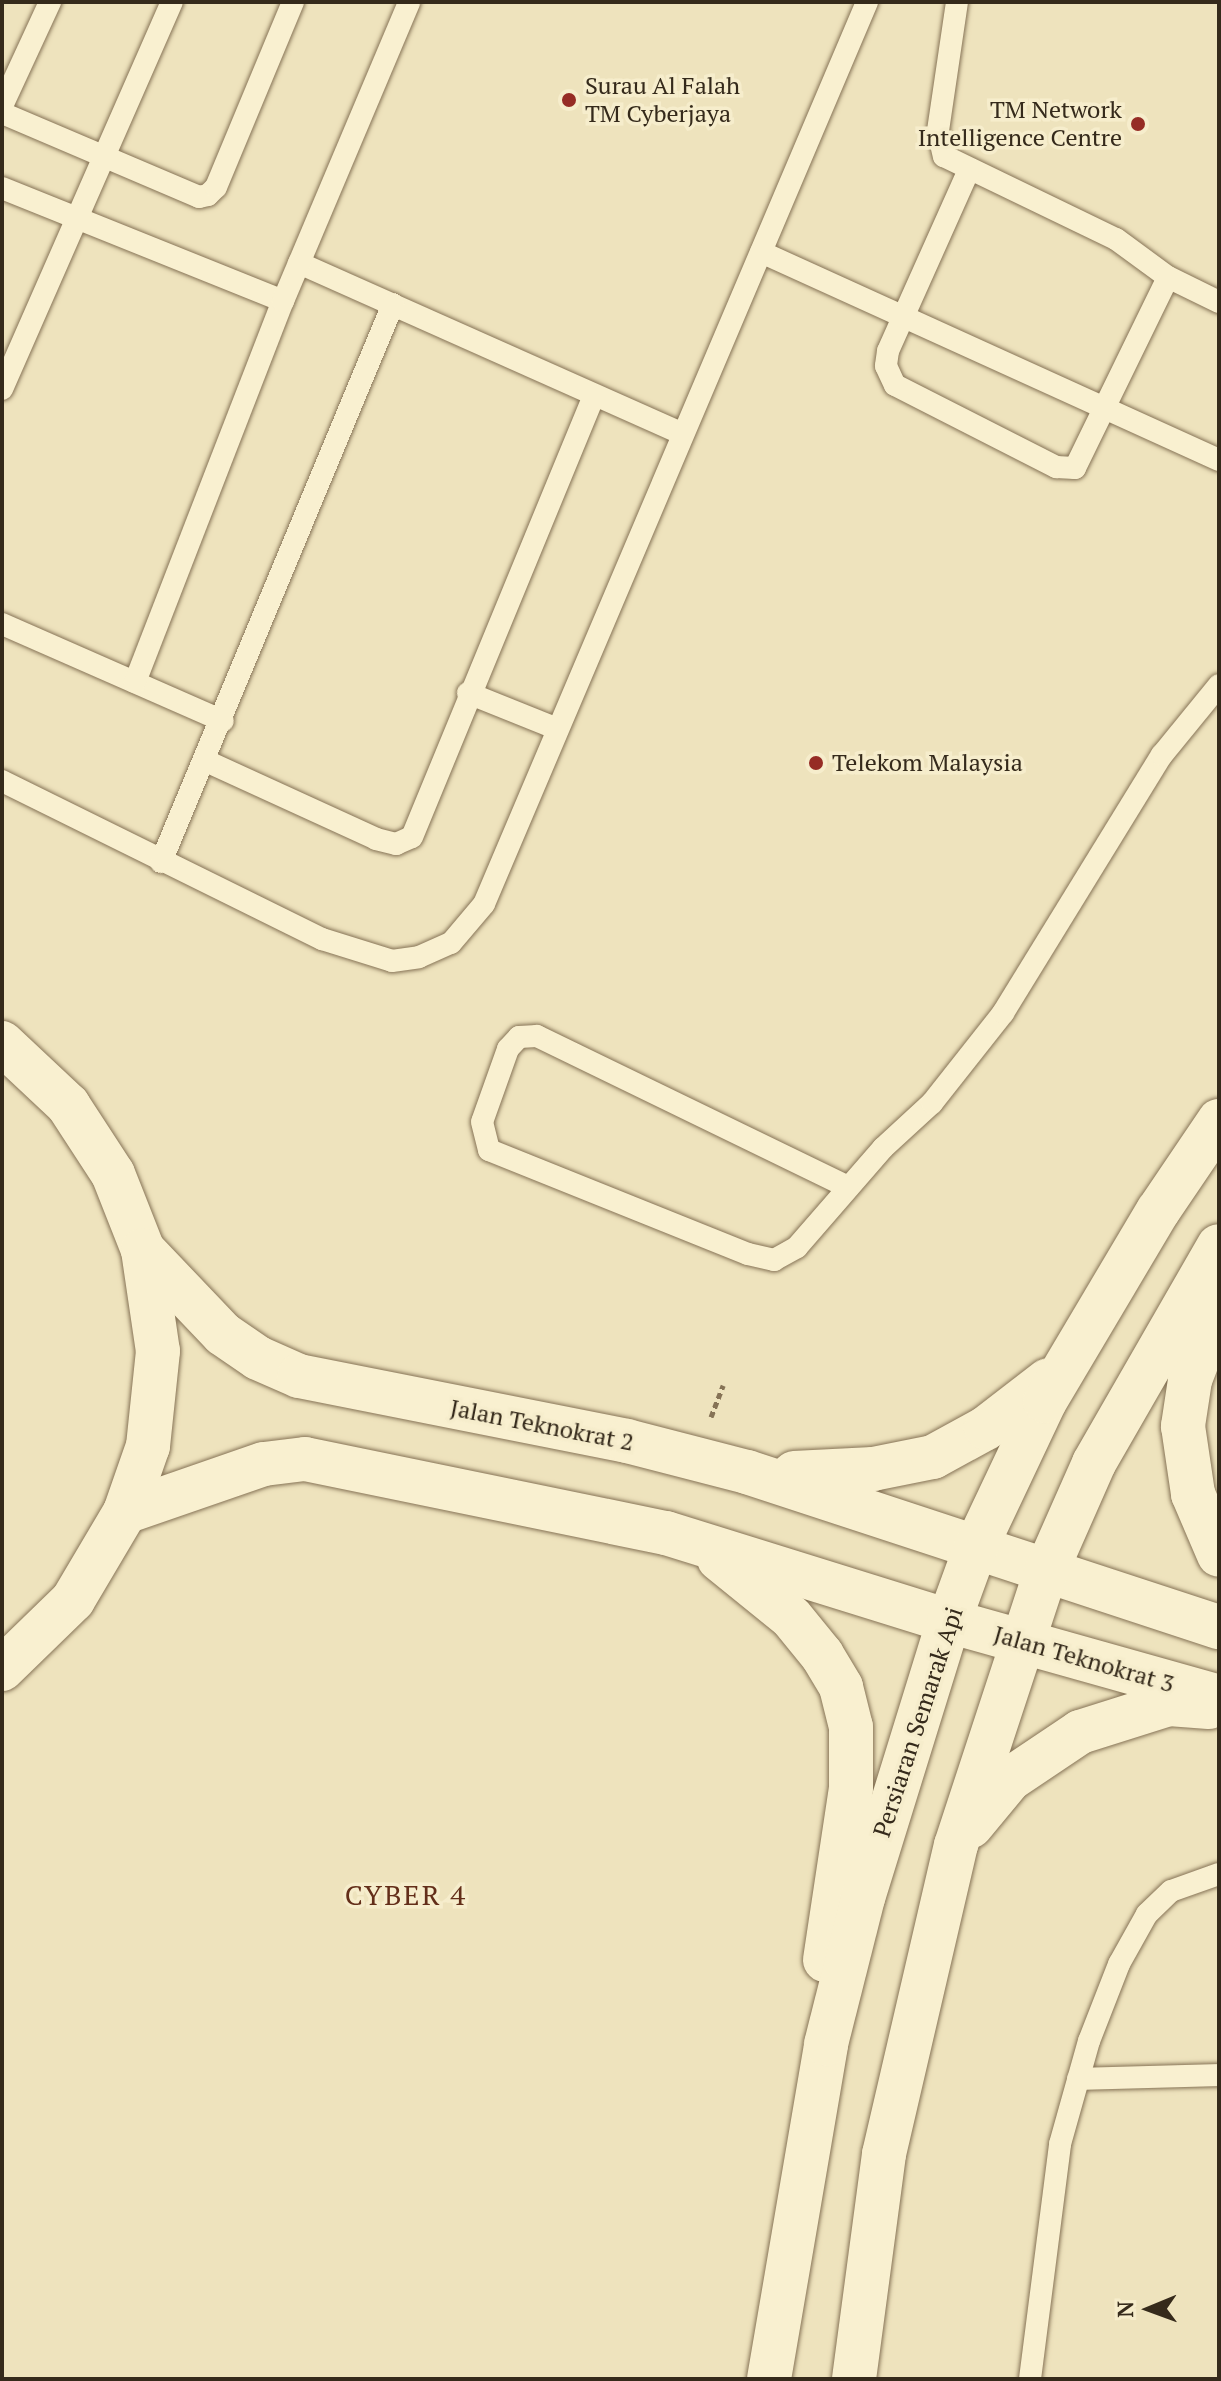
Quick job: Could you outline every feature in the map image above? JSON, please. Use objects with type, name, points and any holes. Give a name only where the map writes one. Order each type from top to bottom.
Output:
[{"type":"main road","points":[[2,1043],[68,1105],[113,1174],[143,1250],[158,1351],[148,1446],[125,1512],[73,1600],[2,1669]]},
{"type":"main road","name":"Persiaran Semarak Api","points":[[769,2379],[819,2078],[863,1898],[949,1621],[976,1547],[1066,1364],[1158,1211],[1219,1121]]},
{"type":"main road","points":[[854,2379],[862,2291],[884,2154],[956,1845],[1046,1572],[1094,1463],[1219,1246]]},
{"type":"main road","name":"Jalan Teknokrat 2","points":[[143,1250],[223,1334],[258,1358],[299,1376],[627,1441],[728,1468],[976,1547]]},
{"type":"main road","points":[[1219,1304],[1190,1380],[1183,1426],[1193,1494],[1219,1555]]},
{"type":"main road","points":[[728,1468],[826,1474],[933,1457],[1007,1413],[1066,1364]]},
{"type":"main road","points":[[125,1512],[264,1464],[305,1459],[697,1543],[949,1621]]},
{"type":"main road","points":[[697,1543],[791,1617],[841,1687],[851,1727],[851,1788],[831,1900],[819,2078]]},
{"type":"main road","points":[[976,1547],[1219,1627]]},
{"type":"main road","name":"Jalan Teknokrat 3","points":[[949,1621],[1219,1697]]},
{"type":"main road","points":[[956,1845],[1010,1779],[1080,1732],[1169,1704],[1219,1708]]},
{"type":"lane","points":[[2,106],[50,2]]},
{"type":"lane","points":[[2,389],[172,2]]},
{"type":"lane","points":[[2,113],[199,197],[208,195],[216,187],[293,2]]},
{"type":"lane","points":[[135,682],[283,301],[409,2]]},
{"type":"lane","points":[[2,781],[322,939],[392,961],[419,957],[451,943],[484,904],[680,433],[867,2]]},
{"type":"lane","points":[[957,2],[938,131],[944,156],[968,172],[1116,239],[1168,277],[1219,302]]},
{"type":"lane","points":[[968,172],[903,315],[886,366],[895,385],[1056,467],[1075,468],[1083,459],[1102,409],[1168,277]]},
{"type":"lane","points":[[2,188],[283,301]]},
{"type":"lane","points":[[761,252],[1219,460]]},
{"type":"lane","points":[[299,263],[680,433]]},
{"type":"lane","points":[[161,862],[223,721],[393,304]]},
{"type":"lane","points":[[206,761],[311,811],[396,844],[412,837],[468,693],[594,395]]},
{"type":"lane","points":[[2,624],[223,721]]},
{"type":"lane","points":[[848,1187],[537,1036],[519,1037],[508,1049],[482,1122],[489,1150],[774,1260],[797,1247],[848,1187],[932,1103],[1003,1013],[1162,755],[1219,685]]},
{"type":"lane","points":[[468,693],[555,728]]},
{"type":"lane","points":[[1037,2376],[1060,2144],[1078,2079],[1119,1964],[1147,1914],[1171,1891],[1219,1874]]},
{"type":"lane","points":[[1078,2079],[1219,2075]]},
{"type":"place","name":"Surau Al Falah TM Cyberjaya","points":[[569,100]]},
{"type":"place","name":"TM Network Intelligence Centre","points":[[1138,124]]},
{"type":"place","name":"Telekom Malaysia","points":[[816,763]]},
{"type":"district","name":"CYBER 4","points":[[406,1895]]}]
